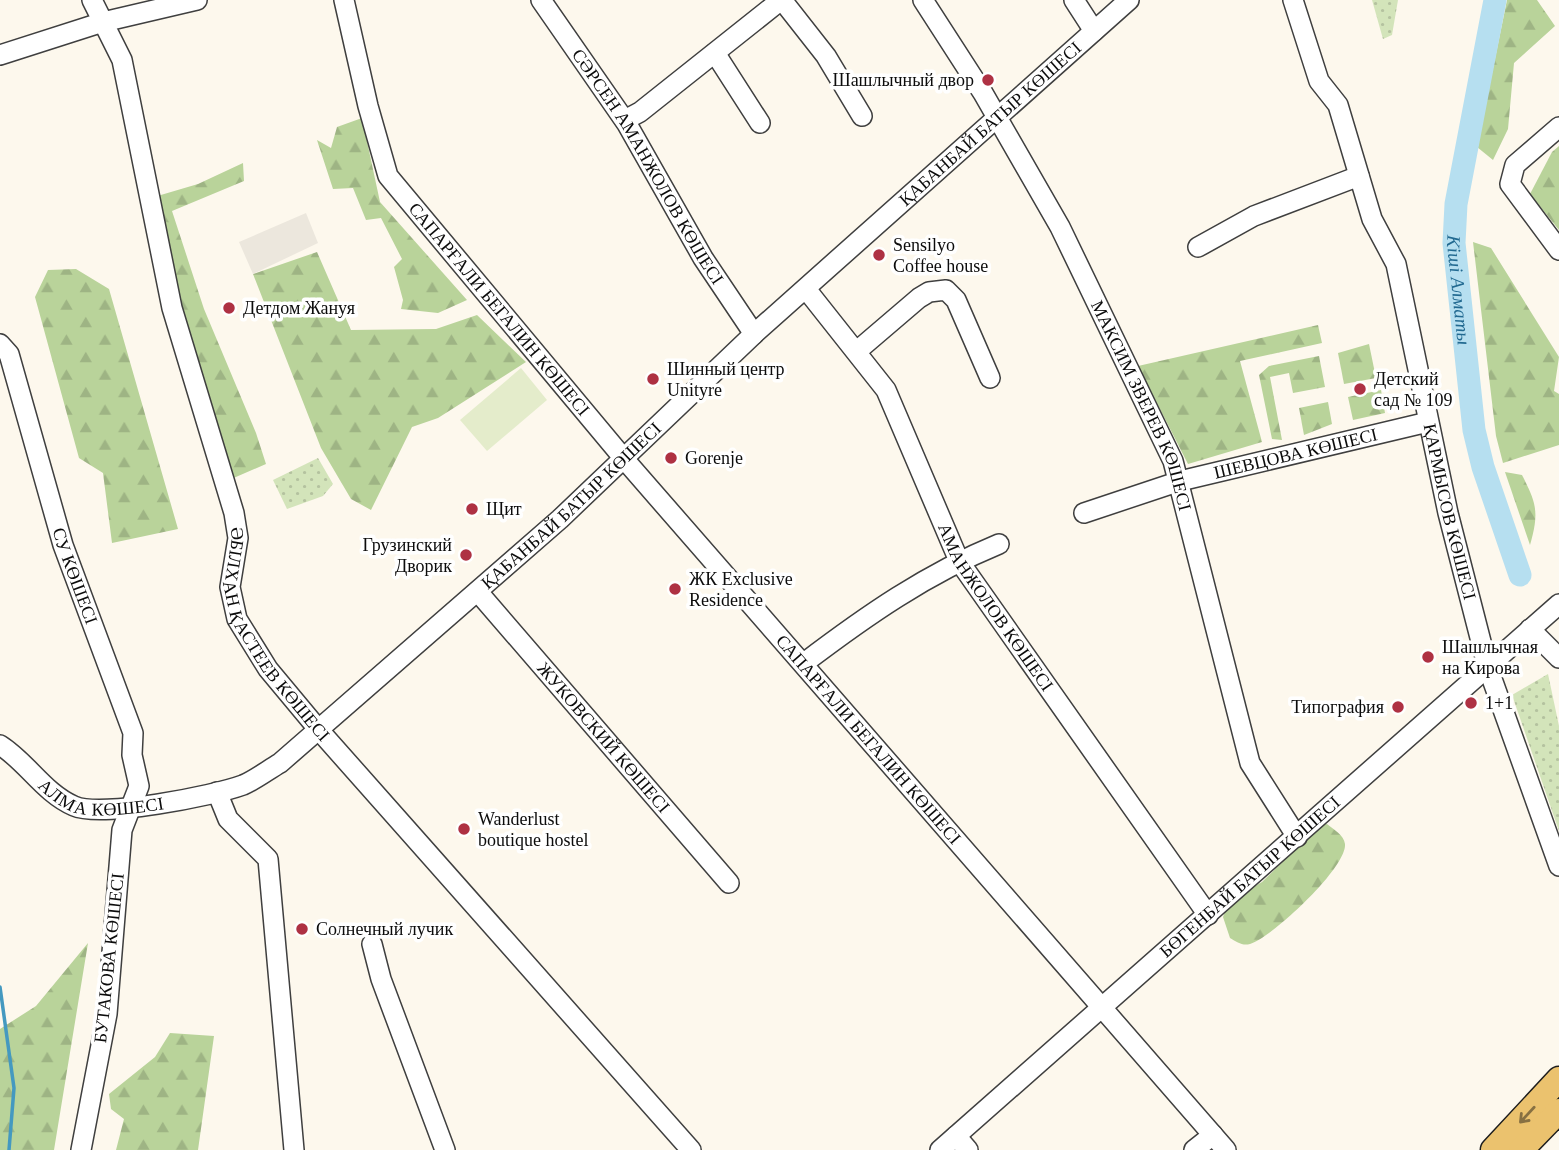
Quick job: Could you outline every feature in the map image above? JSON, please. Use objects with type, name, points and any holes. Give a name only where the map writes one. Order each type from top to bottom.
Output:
[{"type":"main road","points":[[1493,1150],[1559,1079]]},
{"type":"main road","points":[[1521,1150],[1559,1111]]},
{"type":"street","name":"ӘБІЛХАН ҚАСТЕЕВ КӨШЕСІ","points":[[92,0],[122,60],[172,308],[234,513],[238,538],[230,587],[237,619],[268,669],[318,729],[691,1150]]},
{"type":"street","points":[[0,55],[103,22],[197,0]]},
{"type":"street","name":"САПАРҒАЛИ БЕГАЛИН КӨШЕСІ","points":[[344,0],[368,106],[388,176],[625,460],[1226,1150]]},
{"type":"street","name":"СӘРСЕН АМАНЖОЛОВ КӨШЕСІ","points":[[541,0],[625,120],[703,258],[754,334]]},
{"type":"street","points":[[625,120],[640,112],[781,0],[826,57],[862,116]]},
{"type":"street","name":"МАКСИМ ЗВЕРЕВ КӨШЕСІ","points":[[923,0],[983,93],[1060,227],[1131,369],[1180,481],[1250,763],[1297,837]]},
{"type":"street","points":[[1074,0],[1094,31]]},
{"type":"street","name":"ҚАБАНБАЙ БАТЫР КӨШЕСІ","points":[[217,792],[244,785],[280,763],[478,592],[625,460],[754,334],[1129,0]]},
{"type":"street","name":"ҚАРМЫСОВ КӨШЕСІ","points":[[1293,0],[1319,80],[1338,105],[1373,219],[1396,264],[1428,422],[1487,665],[1559,866]]},
{"type":"street","points":[[715,53],[760,123]]},
{"type":"street","points":[[1559,127],[1515,165],[1510,175],[1515,192],[1559,250]]},
{"type":"street","points":[[1198,247],[1254,216],[1359,176]]},
{"type":"street","name":"АМАНЖОЛОВ КӨШЕСІ","points":[[806,289],[857,351],[892,403],[916,467],[959,561],[1208,915]]},
{"type":"street","points":[[857,351],[919,298],[929,292],[946,290],[956,300],[990,378]]},
{"type":"street","name":"СУ КӨШЕСІ","points":[[0,344],[9,354],[63,545],[133,733],[132,755],[139,786],[130,808]]},
{"type":"street","name":"ШЕВЦОВА КӨШЕСІ","points":[[1084,513],[1180,481],[1428,422]]},
{"type":"street","points":[[804,663],[886,602],[959,561],[999,544]]},
{"type":"street","name":"ЖУКОВСКИЙ КӨШЕСІ","points":[[478,592],[729,883]]},
{"type":"street","name":"БӨГЕНБАЙ БАТЫР КӨШЕСІ","points":[[940,1150],[962,1143],[1102,1007],[1559,604]]},
{"type":"street","points":[[1530,629],[1559,659]]},
{"type":"street","name":"АЛМА КӨШЕСІ","points":[[0,744],[19,757],[49,791],[75,807],[102,811],[217,792]]},
{"type":"street","points":[[217,792],[228,819],[268,859],[294,1150]]},
{"type":"street","name":"БУТАКОВА КӨШЕСІ","points":[[81,1150],[107,1014],[122,830],[130,808]]},
{"type":"street","points":[[372,944],[381,979],[445,1150]]},
{"type":"street","points":[[1194,1150],[1213,1135]]},
{"type":"green space","points":[[1372,0],[1398,0],[1392,35],[1383,39]]},
{"type":"green space","points":[[1507,0],[1537,0],[1555,26],[1514,63],[1508,129],[1493,160],[1477,147]]},
{"type":"green space","points":[[362,118],[380,202],[467,300],[438,313],[401,309],[403,300],[394,267],[402,259],[381,218],[366,220],[353,188],[333,189],[317,140],[331,148],[337,127]]},
{"type":"green space","points":[[1559,146],[1559,230],[1530,194],[1552,152]]},
{"type":"green space","points":[[243,163],[244,181],[172,211],[204,309],[256,433],[266,464],[229,480],[183,327],[154,197],[198,184]]},
{"type":"green space","points":[[1473,242],[1491,248],[1559,357],[1554,391],[1559,394],[1559,445],[1503,463],[1496,436]]},
{"type":"green space","points":[[317,252],[351,330],[436,329],[477,315],[526,362],[438,418],[412,427],[371,510],[351,499],[321,448],[253,274]]},
{"type":"green space","points":[[76,269],[109,289],[178,529],[112,543],[103,473],[79,458],[35,297],[48,270]]},
{"type":"green space","points":[[1318,325],[1322,343],[1240,361],[1262,442],[1188,464],[1138,366]]},
{"type":"green space","points":[[1369,344],[1376,378],[1344,384],[1338,353]]},
{"type":"green space","points":[[1319,356],[1325,387],[1293,393],[1289,373],[1270,377],[1282,440],[1272,439],[1259,375],[1269,366]]},
{"type":"green space","points":[[521,368],[547,400],[487,451],[460,420]]},
{"type":"green space","points":[[1381,390],[1385,413],[1353,420],[1348,397]]},
{"type":"green space","points":[[1328,402],[1332,424],[1304,435],[1299,408]]},
{"type":"green space","points":[[318,458],[333,484],[323,496],[287,509],[273,480]]},
{"type":"green space","points":[[1505,472],[1522,475],[1531,494],[1535,525],[1530,545]]},
{"type":"green space","points":[[1548,674],[1559,726],[1559,831],[1512,695]]},
{"type":"green space","points":[[1327,824],[1340,835],[1345,844],[1334,869],[1321,885],[1290,916],[1260,939],[1244,944],[1230,938],[1223,917],[1229,901],[1262,882],[1320,825]]},
{"type":"green space","points":[[88,943],[54,1150],[0,1150],[0,1029],[36,1006]]},
{"type":"green space","points":[[170,1033],[214,1036],[198,1150],[116,1150],[124,1119],[111,1109],[109,1094],[155,1057]]},
{"type":"shaded area","points":[[306,213],[318,243],[253,274],[239,242]]},
{"type":"waterway","name":"Кіші Алматы","points":[[1495,0],[1456,204],[1454,243],[1474,430],[1483,467],[1520,575]]},
{"type":"waterway","points":[[0,987],[14,1088],[9,1150]]},
{"type":"place","name":"Шашлычный двор","points":[[988,80]]},
{"type":"place","name":"Sensilyo Coffee house","points":[[879,255]]},
{"type":"place","name":"Детдом Жануя","points":[[229,308]]},
{"type":"place","name":"Шинный центр Unityre","points":[[653,379]]},
{"type":"place","name":"Детский сад № 109","points":[[1360,389]]},
{"type":"place","name":"Gorenje","points":[[671,458]]},
{"type":"place","name":"Щит","points":[[472,509]]},
{"type":"place","name":"Грузинский Дворик","points":[[466,555]]},
{"type":"place","name":"ЖК Exclusive Residence","points":[[675,589]]},
{"type":"place","name":"Шашлычная на Кирова","points":[[1428,657]]},
{"type":"place","name":"1+1","points":[[1471,703]]},
{"type":"place","name":"Типография","points":[[1398,707]]},
{"type":"place","name":"Wanderlust boutique hostel","points":[[464,829]]},
{"type":"place","name":"Солнечный лучик","points":[[302,929]]}]
